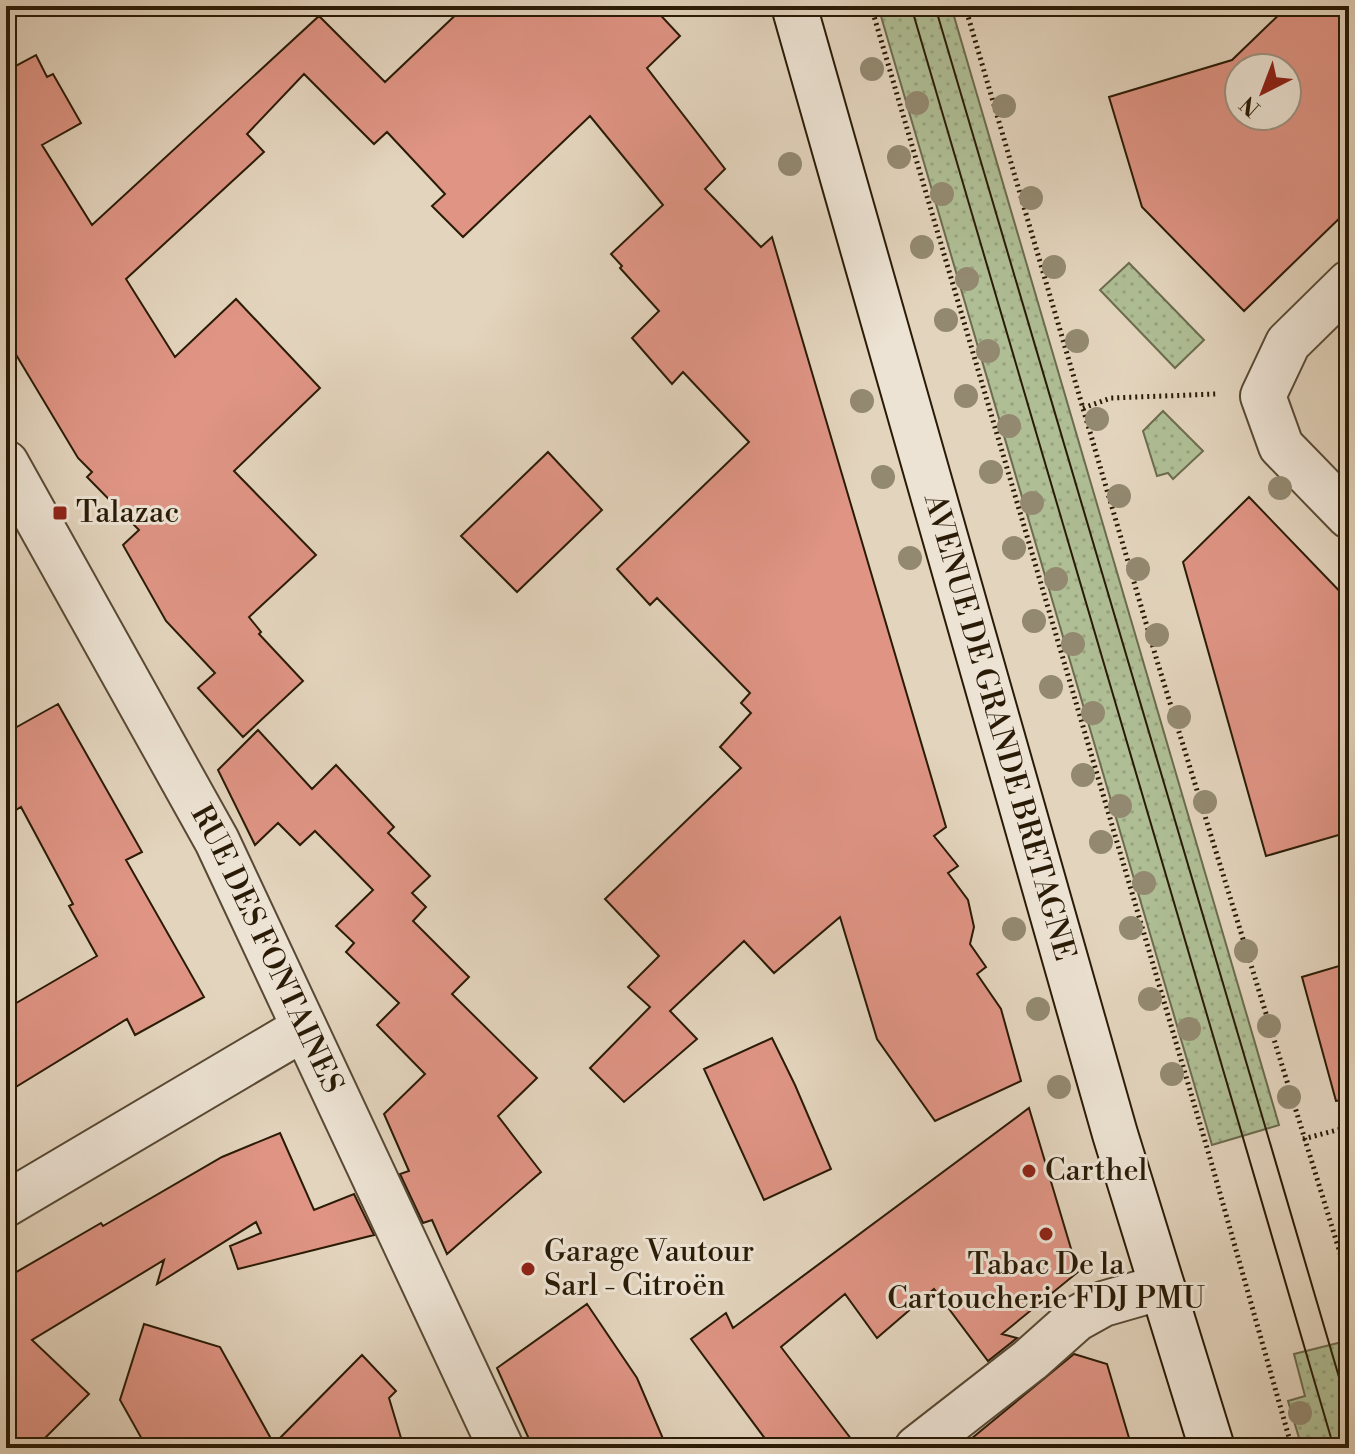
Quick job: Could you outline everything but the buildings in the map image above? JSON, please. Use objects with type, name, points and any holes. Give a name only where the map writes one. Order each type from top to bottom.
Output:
[{"type":"street","name":"AVENUE DE GRANDE BRETAGNE","points":[[794,6],[1106,1103],[1212,1448]]},
{"type":"street","points":[[1349,283],[1288,343],[1244,395],[1281,446],[1349,516]]},
{"type":"street","name":"RUE DES FONTAINES","points":[[6,463],[217,841],[499,1447]]},
{"type":"street","points":[[6,1204],[304,1028]]},
{"type":"street","points":[[917,1448],[1030,1360],[1076,1319],[1103,1304],[1162,1287]]},
{"type":"path","points":[[871,6],[1210,1158],[1292,1448]]},
{"type":"path","points":[[965,6],[1083,408],[1349,1282]]},
{"type":"path","points":[[1083,408],[1111,398],[1244,395]]},
{"type":"path","points":[[1303,1139],[1345,1128]]},
{"type":"green space","points":[[878,6],[951,6],[1279,1125],[1212,1145]]},
{"type":"green space","points":[[1129,263],[1204,340],[1175,368],[1100,290]]},
{"type":"green space","points":[[1163,411],[1203,451],[1173,479],[1168,473],[1157,476],[1143,431]]},
{"type":"green space","points":[[1342,1342],[1349,1365],[1349,1448],[1302,1448],[1288,1401],[1305,1396],[1294,1354]]},
{"type":"tram line","points":[[911,6],[1334,1448]]},
{"type":"tram line","points":[[935,6],[1349,1411]]},
{"type":"place","name":"Talazac","points":[[60,513]]},
{"type":"place","name":"Carthel","points":[[1029,1171]]},
{"type":"place","name":"Tabac De la Cartoucherie FDJ PMU","points":[[1046,1234]]},
{"type":"place","name":"Garage Vautour Sarl - Citroën","points":[[528,1269]]}]
